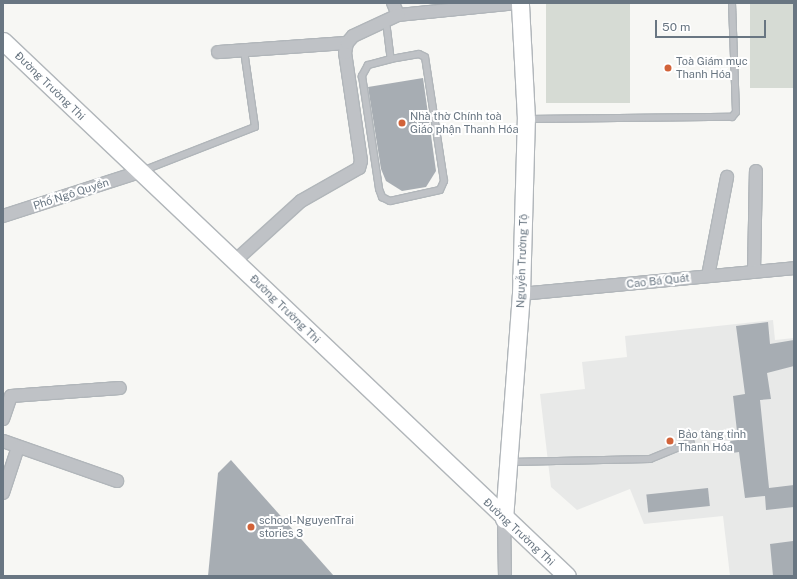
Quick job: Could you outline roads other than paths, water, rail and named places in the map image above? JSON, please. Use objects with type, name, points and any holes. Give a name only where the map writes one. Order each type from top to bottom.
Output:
[{"type":"main road","name":"Nguyễn Trường Tộ","points":[[504,519],[510,462],[522,294],[526,119],[519,3]]},
{"type":"main road","name":"Đường Trường Thi","points":[[3,41],[504,519],[567,576]]},
{"type":"street","points":[[393,3],[398,15]]},
{"type":"street","points":[[235,261],[301,201],[358,168],[361,161],[345,53],[347,43],[353,36],[398,15],[519,3]]},
{"type":"street","points":[[218,52],[347,43]]},
{"type":"street","points":[[754,272],[756,171]]},
{"type":"street","name":"Phố Ngô Quyền","points":[[3,216],[139,172]]},
{"type":"street","points":[[708,276],[727,177]]},
{"type":"street","name":"Cao Bá Quát","points":[[522,294],[794,268]]},
{"type":"street","points":[[3,419],[11,396],[120,388]]},
{"type":"street","points":[[3,441],[118,481]]},
{"type":"street","points":[[3,493],[18,447]]},
{"type":"street","points":[[504,519],[505,576]]},
{"type":"lane","points":[[526,119],[711,120],[732,117],[736,112],[732,3]]},
{"type":"lane","points":[[386,21],[391,59]]},
{"type":"lane","points":[[139,172],[255,127],[244,50]]},
{"type":"lane","points":[[419,54],[425,58],[444,181],[440,190],[390,201],[382,197],[379,189],[362,76],[368,65],[391,59],[419,54]]},
{"type":"lane","points":[[510,462],[650,459],[691,442]]},
{"type":"place","name":"Toà Giám mục Thanh Hóa","points":[[668,68]]},
{"type":"place","name":"Nhà thờ Chính toà Giáo phận Thanh Hóa","points":[[402,123]]},
{"type":"place","name":"Bảo tàng tỉnh Thanh Hóa","points":[[670,441]]},
{"type":"place","name":"school-NguyenTrai stories 3","points":[[251,527]]}]
